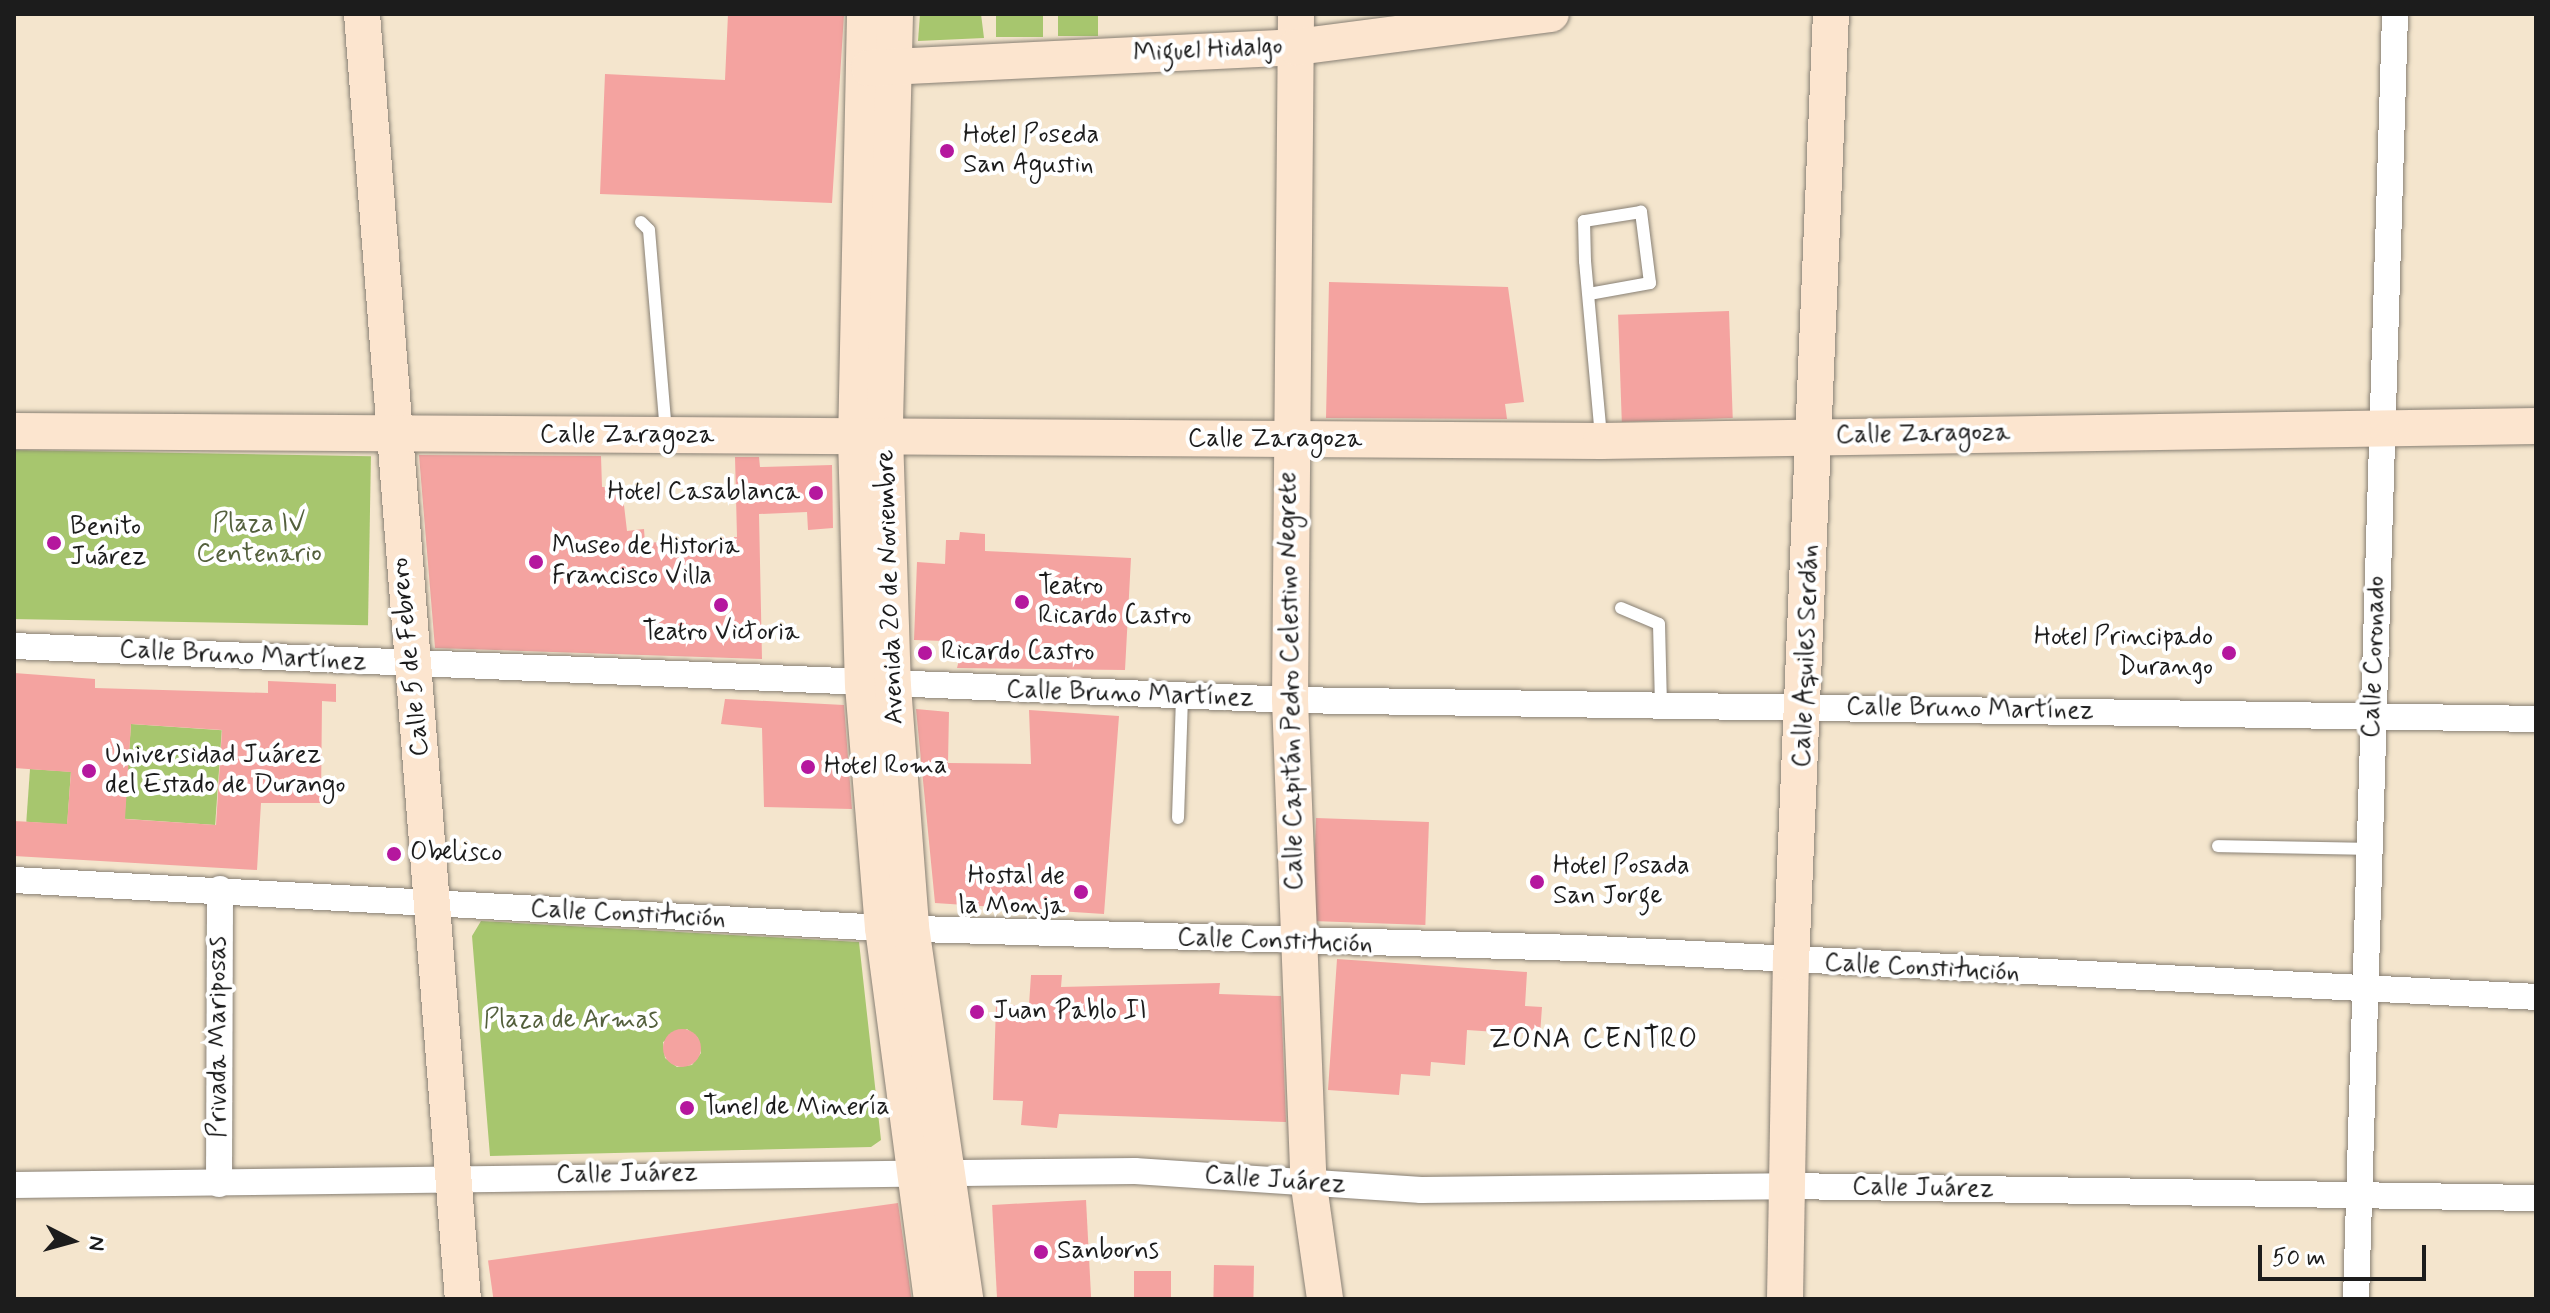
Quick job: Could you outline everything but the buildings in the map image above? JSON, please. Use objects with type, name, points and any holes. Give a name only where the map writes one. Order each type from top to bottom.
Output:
[{"type":"street","name":"Calle 5 de Febrero","points":[[362,14],[390,438],[437,904],[463,1299]]},
{"type":"street","name":"Avenida 20 de Noviembre","points":[[865,14],[878,68],[871,436],[878,686],[897,928],[932,1171],[965,1299]]},
{"type":"street","name":"Avenida 20 de Noviembre","points":[[878,68],[895,14]]},
{"type":"street","name":"Miguel Hidalgo","points":[[878,68],[1296,30],[1551,14]]},
{"type":"street","name":"Calle Aquiles Serdán","points":[[1785,1299],[1791,963],[1806,707],[1831,14]]},
{"type":"street","name":"Calle Coronado","points":[[2356,1299],[2395,14]]},
{"type":"street","name":"Calle Capitán Pedro Celestino Negrete","points":[[1296,30],[1288,440],[1290,700],[1309,1186],[1325,1299]]},
{"type":"street","name":"Calle Zaragoza","points":[[14,431],[390,438],[667,435],[1601,441],[2536,426]]},
{"type":"street","name":"Calle Bruno Martínez","points":[[14,646],[232,652],[411,668],[1290,700],[2536,719]]},
{"type":"street","name":"Calle Constitución","points":[[14,880],[897,928],[1298,944],[1577,948],[1791,963],[2536,997]]},
{"type":"street","name":"Privada Mariposas","points":[[219,1184],[220,889]]},
{"type":"street","name":"Avenida 20 de Noviembre","points":[[932,1171],[932,1299]]},
{"type":"street","name":"Calle Juárez","points":[[14,1185],[932,1171],[1135,1171],[1309,1186],[1787,1186],[2357,1198],[2536,1198]]},
{"type":"lane","points":[[1589,294],[1650,283],[1641,212],[1584,221],[1589,294],[1601,441]]},
{"type":"lane","points":[[641,222],[649,230],[667,435]]},
{"type":"lane","points":[[1621,608],[1659,624],[1661,705]]},
{"type":"lane","points":[[1178,818],[1182,696]]},
{"type":"lane","points":[[2218,846],[2369,849]]},
{"type":"green space","points":[[920,14],[981,14],[984,38],[918,41]]},
{"type":"green space","points":[[996,14],[1043,14],[1043,37],[996,37]]},
{"type":"green space","points":[[1058,14],[1098,14],[1098,36],[1058,36]]},
{"type":"green space","name":"Plaza IV Centenario","points":[[14,450],[371,456],[368,625],[14,619]]},
{"type":"green space","points":[[131,724],[222,730],[215,825],[124,819]]},
{"type":"green space","points":[[30,769],[71,772],[67,825],[26,822]]},
{"type":"green space","name":"Plaza de Armas","points":[[481,921],[859,942],[881,1140],[871,1147],[490,1156],[472,936]],"holes":[[[687,1029],[698,1038],[701,1053],[692,1065],[677,1067],[665,1058],[663,1042]]]},
{"type":"place","name":"Hotel Poseda San Agustin","points":[[947,151]]},
{"type":"place","name":"Hotel Casablanca","points":[[816,493]]},
{"type":"place","name":"Benito Juárez","points":[[54,543]]},
{"type":"place","name":"Museo de Historia Francisco Villa","points":[[536,562]]},
{"type":"place","name":"Teatro Ricardo Castro","points":[[1022,602]]},
{"type":"place","name":"Teatro Victoria","points":[[721,605]]},
{"type":"place","name":"Ricardo Castro","points":[[925,653]]},
{"type":"place","name":"Hotel Principado Durango","points":[[2229,653]]},
{"type":"place","name":"Hotel Roma","points":[[808,767]]},
{"type":"place","name":"Universidad Juárez del Estado de Durango","points":[[89,771]]},
{"type":"place","name":"Obelisco","points":[[394,854]]},
{"type":"place","name":"Hotel Posada San Jorge","points":[[1537,882]]},
{"type":"place","name":"Hostal de la Monja","points":[[1081,892]]},
{"type":"place","name":"Juan Pablo II","points":[[977,1012]]},
{"type":"place","name":"Tunel de Minería","points":[[687,1108]]},
{"type":"place","name":"Sanborns","points":[[1041,1252]]},
{"type":"district","name":"ZONA CENTRO","points":[[1594,1040]]}]
